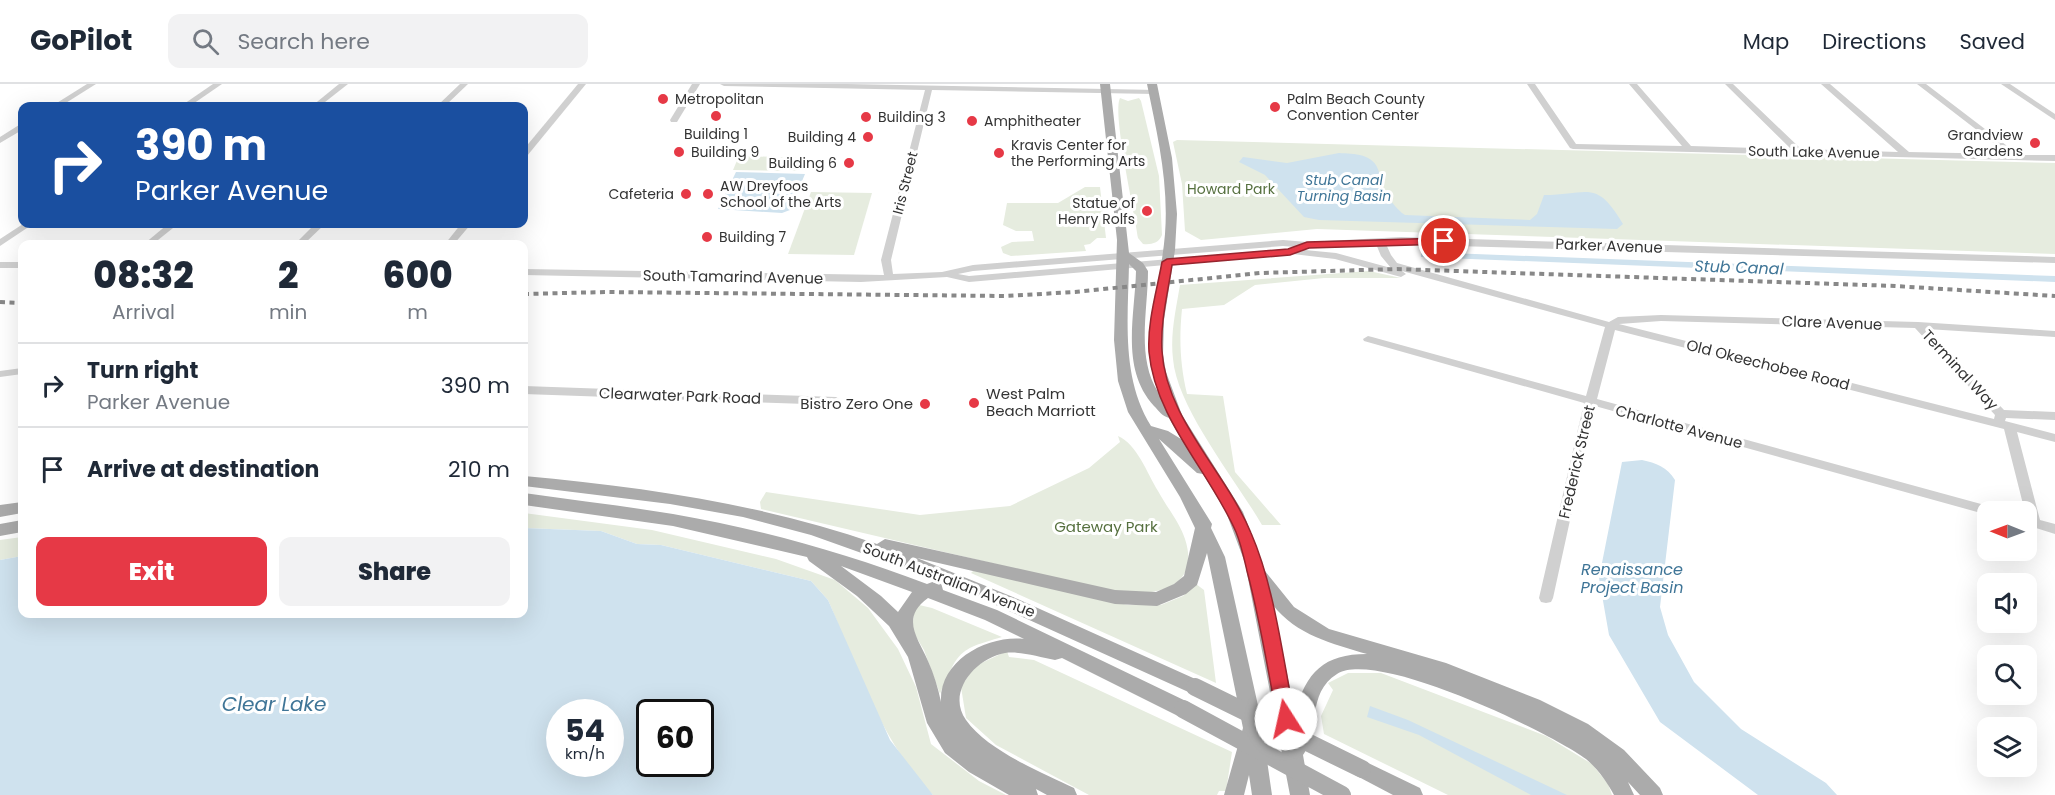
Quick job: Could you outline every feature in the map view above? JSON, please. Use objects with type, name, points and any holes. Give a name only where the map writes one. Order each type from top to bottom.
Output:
[{"type":"main road","points":[[1105,87],[1128,262],[1121,363],[1135,412],[1204,524],[1223,574],[1251,719],[1262,795]]},
{"type":"main road","points":[[1153,88],[1170,193],[1168,256],[1155,352],[1164,393],[1239,520],[1255,568],[1265,608],[1300,795]]},
{"type":"main road","points":[[1128,262],[1142,271],[1140,344],[1144,379],[1152,395],[1182,425]]},
{"type":"main road","points":[[1145,430],[1162,432],[1171,437],[1191,459],[1214,478]]},
{"type":"main road","name":"South Australian Avenue","points":[[528,482],[668,499],[813,530],[998,595],[1195,687],[1413,795]]},
{"type":"main road","name":"South Australian Avenue","points":[[528,500],[673,520],[804,549],[929,590],[991,615],[1183,710],[1342,795]]},
{"type":"main road","points":[[0,511],[18,509]]},
{"type":"main road","points":[[813,530],[1115,597],[1138,600],[1169,595],[1191,580],[1196,567],[1204,524]]},
{"type":"main road","points":[[0,530],[18,527]]},
{"type":"main road","points":[[804,549],[863,591],[904,632],[918,657],[928,684],[938,725],[947,739],[978,766],[1028,795]]},
{"type":"main road","points":[[1255,568],[1288,612],[1302,622],[1346,642],[1439,668],[1533,706],[1603,744],[1653,795]]},
{"type":"main road","points":[[904,632],[908,607],[913,599],[929,590],[964,583]]},
{"type":"main road","points":[[1067,795],[1001,759],[973,739],[959,727],[952,713],[951,696],[953,681],[961,668],[986,651],[1008,645],[1076,657]]},
{"type":"main road","points":[[1294,764],[1305,709],[1317,683],[1329,669],[1348,663],[1373,662],[1462,690],[1538,722],[1596,756],[1618,781],[1624,795]]},
{"type":"main road","points":[[1234,795],[1251,719]]},
{"type":"street","points":[[63,102],[92,84]]},
{"type":"street","points":[[191,102],[218,84]]},
{"type":"street","points":[[200,102],[225,84]]},
{"type":"street","points":[[321,102],[344,84]]},
{"type":"street","points":[[445,102],[464,84]]},
{"type":"street","points":[[528,149],[582,84]]},
{"type":"street","points":[[674,120],[696,84]]},
{"type":"street","points":[[724,84],[929,88],[1153,88]]},
{"type":"street","name":"South Lake Avenue","points":[[1531,84],[1573,146],[2055,158]]},
{"type":"street","points":[[1633,84],[1689,149]]},
{"type":"street","points":[[1729,84],[1798,152]]},
{"type":"street","points":[[1825,84],[1906,154]]},
{"type":"street","points":[[1921,84],[2017,157]]},
{"type":"street","points":[[2005,84],[2055,118]]},
{"type":"street","name":"Iris Street","points":[[889,278],[886,260],[929,88]]},
{"type":"street","points":[[0,141],[18,130]]},
{"type":"street","points":[[0,236],[18,223]]},
{"type":"street","points":[[0,243],[22,228]]},
{"type":"street","points":[[152,240],[168,228]]},
{"type":"street","points":[[303,240],[316,228]]},
{"type":"street","points":[[452,240],[463,228]]},
{"type":"street","name":"Parker Avenue","points":[[1168,256],[1283,243],[1307,245],[1380,241],[2055,260]]},
{"type":"street","name":"Old Okeechobee Road","points":[[1380,241],[1393,265],[1406,276],[1482,291]]},
{"type":"street","name":"Parker Avenue","points":[[1168,256],[1290,252],[1307,245]]},
{"type":"street","points":[[1290,252],[1336,256],[1406,276]]},
{"type":"street","name":"South Tamarind Avenue","points":[[1128,262],[1168,256]]},
{"type":"street","name":"South Tamarind Avenue","points":[[528,272],[889,278],[942,275],[969,279],[1168,256]]},
{"type":"street","points":[[0,265],[18,265]]},
{"type":"street","name":"Old Okeechobee Road","points":[[1393,265],[1611,327],[2003,420],[2055,438]]},
{"type":"street","name":"Clare Avenue","points":[[1611,327],[1618,320],[1660,318],[1918,325],[2055,334]]},
{"type":"street","name":"Terminal Way","points":[[1918,325],[2003,420]]},
{"type":"street","name":"Frederick Street","points":[[1546,598],[1590,402],[1611,327]]},
{"type":"street","name":"Charlotte Avenue","points":[[1368,339],[1977,508]]},
{"type":"street","points":[[0,374],[18,372]]},
{"type":"street","name":"Clearwater Park Road","points":[[528,390],[836,401]]},
{"type":"street","points":[[2024,501],[2003,420],[2055,416]]},
{"type":"street","points":[[2037,524],[2055,529]]},
{"type":"green space","points":[[1120,98],[1128,101],[1139,98],[1141,101],[1159,176],[1162,235],[1157,242],[1152,244],[1143,244],[1138,238],[1121,143],[1118,107]]},
{"type":"green space","name":"Howard Park","points":[[1177,140],[2055,163],[2055,254],[1317,229],[1201,240],[1185,231],[1182,184],[1173,142]]},
{"type":"green space","points":[[739,156],[811,158],[806,171],[733,170]]},
{"type":"green space","points":[[1085,187],[1100,187],[1106,238],[1097,238],[1090,244],[1084,245],[1086,251],[1011,256],[1003,253],[1001,247],[1012,242],[1034,241],[1032,231],[1016,231],[1003,225],[1007,203],[1058,203]]},
{"type":"green space","points":[[811,192],[872,193],[854,255],[788,254]]},
{"type":"green space","points":[[1369,271],[1401,278],[1324,278],[1255,285],[1224,305],[1182,309],[1181,352],[1187,394],[1223,396],[1235,472],[1281,525],[1262,525],[1209,444],[1185,399],[1177,378],[1172,340],[1180,285]]},
{"type":"green space","name":"Gateway Park","points":[[1118,436],[1131,445],[1136,452],[1185,539],[1188,556],[1187,569],[1172,586],[1161,590],[1148,593],[1120,593],[761,509],[760,502],[766,492],[920,515],[1010,506],[1089,468],[1120,442]]},
{"type":"green space","points":[[528,514],[652,530],[776,559],[835,580],[868,608],[898,649],[916,687],[931,744],[979,781],[1006,795],[933,795],[899,752],[885,728],[860,677],[828,600],[811,581],[661,545],[637,544],[601,531],[528,528]]},
{"type":"green space","points":[[18,538],[18,557],[0,560],[0,540]]},
{"type":"green space","points":[[974,570],[1128,605],[1161,605],[1183,596],[1196,584],[1204,590],[1216,683],[971,573]]},
{"type":"green space","points":[[919,605],[932,608],[1002,637],[976,645],[961,654],[951,669],[940,694],[924,650],[912,630],[914,612]]},
{"type":"green space","points":[[1007,651],[1009,657],[1034,660],[1232,752],[1226,791],[1219,791],[1217,795],[1089,795],[996,745],[966,718],[961,687],[975,666]]},
{"type":"green space","points":[[1348,673],[1381,673],[1546,736],[1592,764],[1608,784],[1612,795],[1448,795],[1324,734],[1321,716],[1333,690],[1328,683]]},
{"type":"water","name":"Stub Canal Turning Basin","points":[[1339,153],[1363,156],[1373,161],[1379,172],[1380,186],[1405,215],[1530,220],[1537,214],[1544,195],[1590,192],[1605,200],[1623,224],[1617,229],[1319,220],[1304,217],[1265,175],[1239,162],[1243,157],[1287,163]]},
{"type":"water","points":[[736,172],[805,174],[790,210],[782,213],[718,209]]},
{"type":"water","name":"Renaissance Project Basin","points":[[1642,460],[1661,466],[1675,480],[1660,607],[1668,635],[1694,682],[1741,729],[1826,783],[1837,795],[1758,795],[1660,722],[1609,635],[1599,578],[1622,462]]},
{"type":"water","name":"Clear Lake","points":[[528,528],[601,531],[637,544],[661,545],[811,581],[828,600],[890,740],[933,795],[0,795],[0,560],[18,557],[18,618],[528,618]]},
{"type":"water","points":[[1370,706],[1408,720],[1567,795],[1531,795],[1419,735],[1367,717]]},
{"type":"waterway","name":"Stub Canal","points":[[1424,255],[2055,279]]},
{"type":"railway","points":[[528,294],[606,292],[1006,296],[1075,292],[1260,273],[1397,269],[1895,286],[2055,296]]},
{"type":"railway","points":[[0,302],[18,303]]},
{"type":"place","name":"Metropolitan","points":[[663,99]]},
{"type":"place","name":"Palm Beach County Convention Center","points":[[1275,107]]},
{"type":"place","name":"Building 1","points":[[716,116]]},
{"type":"place","name":"Building 3","points":[[866,117]]},
{"type":"place","name":"Amphitheater","points":[[972,121]]},
{"type":"place","name":"Building 4","points":[[868,137]]},
{"type":"place","name":"Grandview Gardens","points":[[2035,143]]},
{"type":"place","name":"Building 9","points":[[679,152]]},
{"type":"place","name":"Kravis Center for the Performing Arts","points":[[999,153]]},
{"type":"place","name":"Building 6","points":[[849,163]]},
{"type":"place","name":"Cafeteria","points":[[686,194]]},
{"type":"place","name":"AW Dreyfoos School of the Arts","points":[[708,194]]},
{"type":"place","name":"Statue of Henry Rolfs","points":[[1147,211]]},
{"type":"place","name":"Building 7","points":[[707,237]]},
{"type":"place","name":"West Palm Beach Marriott","points":[[974,403]]},
{"type":"place","name":"Bistro Zero One","points":[[925,404]]},
{"type":"route","points":[[1286,719],[1265,608],[1250,549],[1239,520],[1164,393],[1158,370],[1155,352],[1156,336],[1167,262],[1290,252],[1307,245],[1345,242],[1444,241]]}]
